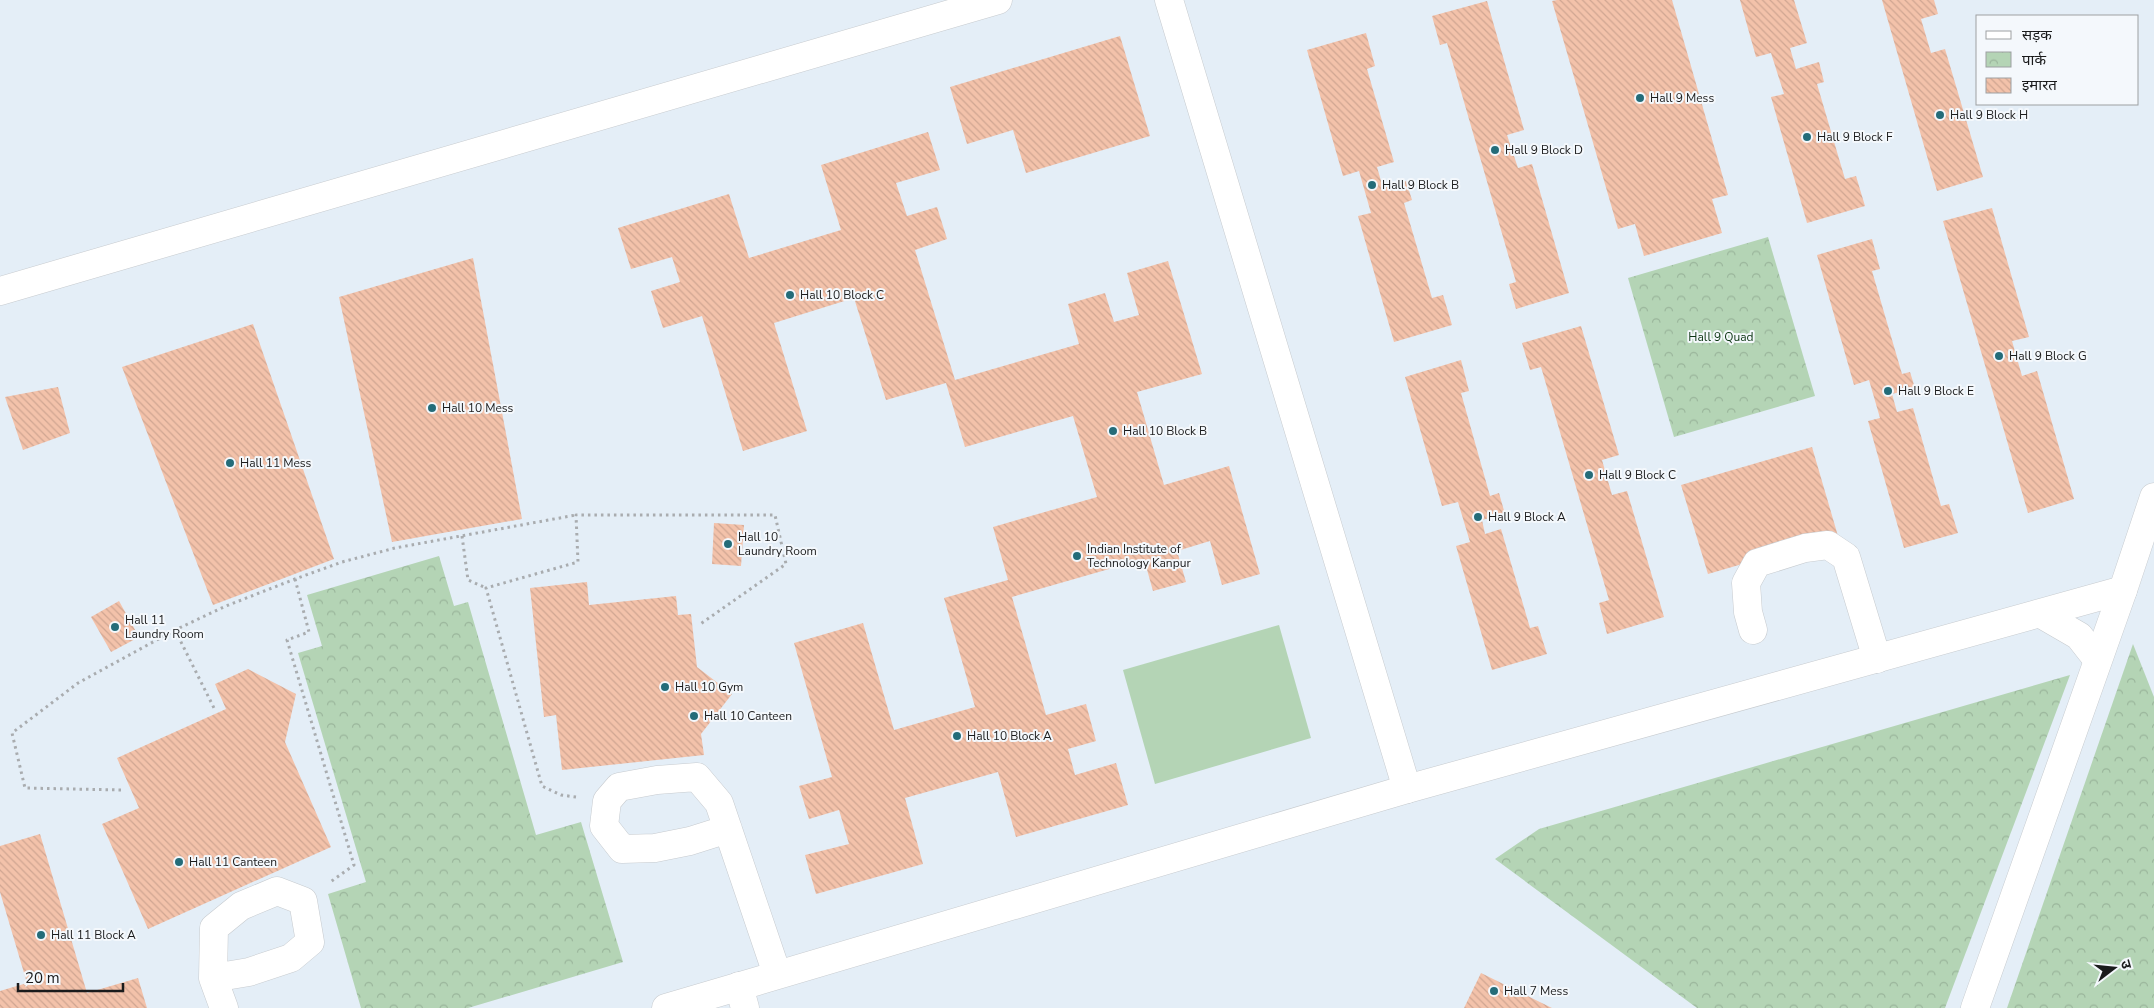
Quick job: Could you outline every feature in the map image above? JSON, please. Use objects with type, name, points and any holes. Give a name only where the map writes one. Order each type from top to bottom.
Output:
[{"type":"street","points":[[0,291],[998,0]]},
{"type":"street","points":[[1169,0],[1407,789]]},
{"type":"street","points":[[1975,1008],[2154,497]]},
{"type":"street","points":[[1753,630],[1748,612],[1746,583],[1757,564],[1805,548],[1828,545],[1846,557],[1877,659]]},
{"type":"street","points":[[666,1008],[742,997],[778,974],[1407,789],[2123,590]]},
{"type":"street","points":[[2041,614],[2079,636],[2097,659]]},
{"type":"street","points":[[728,829],[690,841],[655,848],[622,849],[604,826],[607,801],[619,787],[657,780],[697,777],[719,803],[728,829],[778,974]]},
{"type":"street","points":[[213,978],[249,972],[291,958],[310,942],[303,901],[277,891],[241,906],[214,928],[213,978],[224,1008]]},
{"type":"path","points":[[462,535],[468,580],[486,588],[578,562],[576,515]]},
{"type":"path","points":[[122,790],[25,788],[12,733],[78,683],[175,630],[226,606],[342,562],[395,548],[576,515],[775,515],[786,564],[699,625]]},
{"type":"path","points":[[296,579],[309,632],[287,640],[354,865],[303,901]]},
{"type":"path","points":[[486,588],[542,786],[561,795],[607,801]]},
{"type":"path","points":[[175,630],[214,708]]},
{"type":"shaded area","name":"Indian Institute of Technology Kanpur","points":[[0,0],[2154,0],[2154,1008],[0,1008]]},
{"type":"green space","name":"Hall 9 Quad","points":[[1768,237],[1815,396],[1674,437],[1628,278]]},
{"type":"green space","points":[[439,556],[454,606],[468,602],[536,835],[581,822],[623,962],[468,1008],[361,1008],[328,894],[366,882],[298,653],[322,646],[307,595]]},
{"type":"green space","points":[[1279,625],[1311,738],[1155,784],[1123,670]]},
{"type":"green space","points":[[2133,644],[2154,697],[2154,1008],[2007,1008]]},
{"type":"green space","points":[[2070,675],[1945,1008],[1697,1008],[1495,859],[1539,829]]},
{"type":"building","name":"Hall 9 Mess","points":[[1672,0],[1728,195],[1712,199],[1722,233],[1644,256],[1635,224],[1618,229],[1552,1]]},
{"type":"building","name":"Hall 9 Block F","points":[[1740,0],[1794,0],[1807,43],[1790,48],[1796,69],[1819,62],[1824,82],[1817,84],[1845,179],[1856,176],[1865,206],[1807,223],[1771,97],[1784,94],[1771,53],[1756,57]]},
{"type":"building","name":"Hall 9 Block H","points":[[1882,0],[1934,0],[1938,14],[1921,19],[1931,53],[1945,49],[1983,177],[1937,191]]},
{"type":"building","name":"Hall 9 Block D","points":[[1487,1],[1524,130],[1507,135],[1518,168],[1532,164],[1569,293],[1516,309],[1509,284],[1516,282],[1447,43],[1440,45],[1432,16]]},
{"type":"building","name":"Hall 9 Block B","points":[[1366,33],[1375,66],[1367,69],[1394,162],[1377,167],[1383,188],[1406,181],[1412,200],[1404,203],[1432,298],[1443,295],[1452,325],[1394,342],[1358,216],[1371,213],[1359,171],[1343,176],[1307,50]]},
{"type":"building","points":[[1120,36],[1150,136],[1026,173],[1013,130],[967,144],[950,87]]},
{"type":"building","points":[[928,132],[940,170],[896,183],[907,216],[937,207],[947,239],[915,250],[955,380],[1079,344],[1068,304],[1105,293],[1114,322],[1139,315],[1127,273],[1168,261],[1202,374],[1137,392],[1164,485],[1229,466],[1260,574],[1222,585],[1210,541],[1177,551],[1186,582],[1153,591],[1144,559],[1012,597],[1046,715],[1086,704],[1096,741],[1068,749],[1075,775],[1116,763],[1128,805],[1016,837],[998,772],[905,798],[923,864],[816,894],[805,855],[849,844],[839,810],[809,819],[799,786],[832,777],[794,643],[863,623],[894,730],[975,707],[944,598],[1008,580],[993,527],[1097,497],[1073,416],[965,447],[946,383],[886,400],[854,298],[774,323],[807,431],[743,451],[702,316],[663,328],[651,291],[680,282],[672,257],[631,269],[618,228],[729,194],[749,258],[841,230],[821,165]]},
{"type":"building","name":"Hall 9 Block G","points":[[1992,208],[2029,337],[2012,341],[2022,376],[2037,371],[2074,499],[2028,513],[1943,221]]},
{"type":"building","name":"Hall 9 Block E","points":[[1872,239],[1880,269],[1872,271],[1902,374],[1910,372],[1915,388],[1892,394],[1897,412],[1913,408],[1941,506],[1949,504],[1958,533],[1904,548],[1868,421],[1880,418],[1869,380],[1854,385],[1817,255]]},
{"type":"building","name":"Hall 10 Mess","points":[[473,258],[522,519],[392,542],[339,297]]},
{"type":"building","name":"Hall 11 Mess","points":[[253,324],[334,559],[213,605],[122,367]]},
{"type":"building","name":"Hall 9 Block C","points":[[1581,326],[1619,455],[1602,460],[1612,495],[1627,491],[1664,617],[1607,634],[1599,603],[1609,600],[1541,367],[1530,370],[1522,343]]},
{"type":"building","name":"Hall 9 Block A","points":[[1461,360],[1469,391],[1461,393],[1490,496],[1499,493],[1505,514],[1482,520],[1485,534],[1501,529],[1530,628],[1538,626],[1547,654],[1492,670],[1456,546],[1470,542],[1458,502],[1442,506],[1405,377]]},
{"type":"building","points":[[58,387],[70,433],[23,450],[5,397]]},
{"type":"building","points":[[1812,447],[1838,536],[1708,574],[1681,485]]},
{"type":"building","name":"Hall 10 Laundry Room","points":[[714,523],[744,525],[741,566],[712,564]]},
{"type":"building","points":[[587,582],[589,605],[676,596],[678,615],[691,614],[697,667],[732,694],[701,734],[704,755],[562,770],[556,715],[544,717],[530,588]]},
{"type":"building","name":"Hall 11 Laundry Room","points":[[119,601],[139,637],[111,652],[91,617]]},
{"type":"building","points":[[248,669],[296,694],[285,742],[331,847],[148,929],[102,824],[139,808],[117,758],[226,709],[215,684]]},
{"type":"building","name":"Hall 11 Block A","points":[[40,834],[87,993],[138,978],[147,1008],[0,1008],[0,991],[27,983],[0,892],[0,846]]},
{"type":"building","name":"Hall 7 Mess","points":[[1481,973],[1552,1008],[1464,1008]]},
{"type":"place","name":"Hall 9 Mess","points":[[1640,98]]},
{"type":"place","name":"Hall 9 Block H","points":[[1940,115]]},
{"type":"place","name":"Hall 9 Block F","points":[[1807,137]]},
{"type":"place","name":"Hall 9 Block D","points":[[1495,150]]},
{"type":"place","name":"Hall 9 Block B","points":[[1372,185]]},
{"type":"place","name":"Hall 10 Block C","points":[[790,295]]},
{"type":"place","name":"Hall 9 Block G","points":[[1999,356]]},
{"type":"place","name":"Hall 9 Block E","points":[[1888,391]]},
{"type":"place","name":"Hall 10 Mess","points":[[432,408]]},
{"type":"place","name":"Hall 10 Block B","points":[[1113,431]]},
{"type":"place","name":"Hall 11 Mess","points":[[230,463]]},
{"type":"place","name":"Hall 9 Block C","points":[[1589,475]]},
{"type":"place","name":"Hall 9 Block A","points":[[1478,517]]},
{"type":"place","name":"Hall 10 Laundry Room","points":[[728,544]]},
{"type":"place","name":"Indian Institute of Technology Kanpur","points":[[1077,556]]},
{"type":"place","name":"Hall 11 Laundry Room","points":[[115,627]]},
{"type":"place","name":"Hall 10 Gym","points":[[665,687]]},
{"type":"place","name":"Hall 10 Canteen","points":[[694,716]]},
{"type":"place","name":"Hall 10 Block A","points":[[957,736]]},
{"type":"place","name":"Hall 11 Canteen","points":[[179,862]]},
{"type":"place","name":"Hall 11 Block A","points":[[41,935]]},
{"type":"place","name":"Hall 7 Mess","points":[[1494,991]]}]
